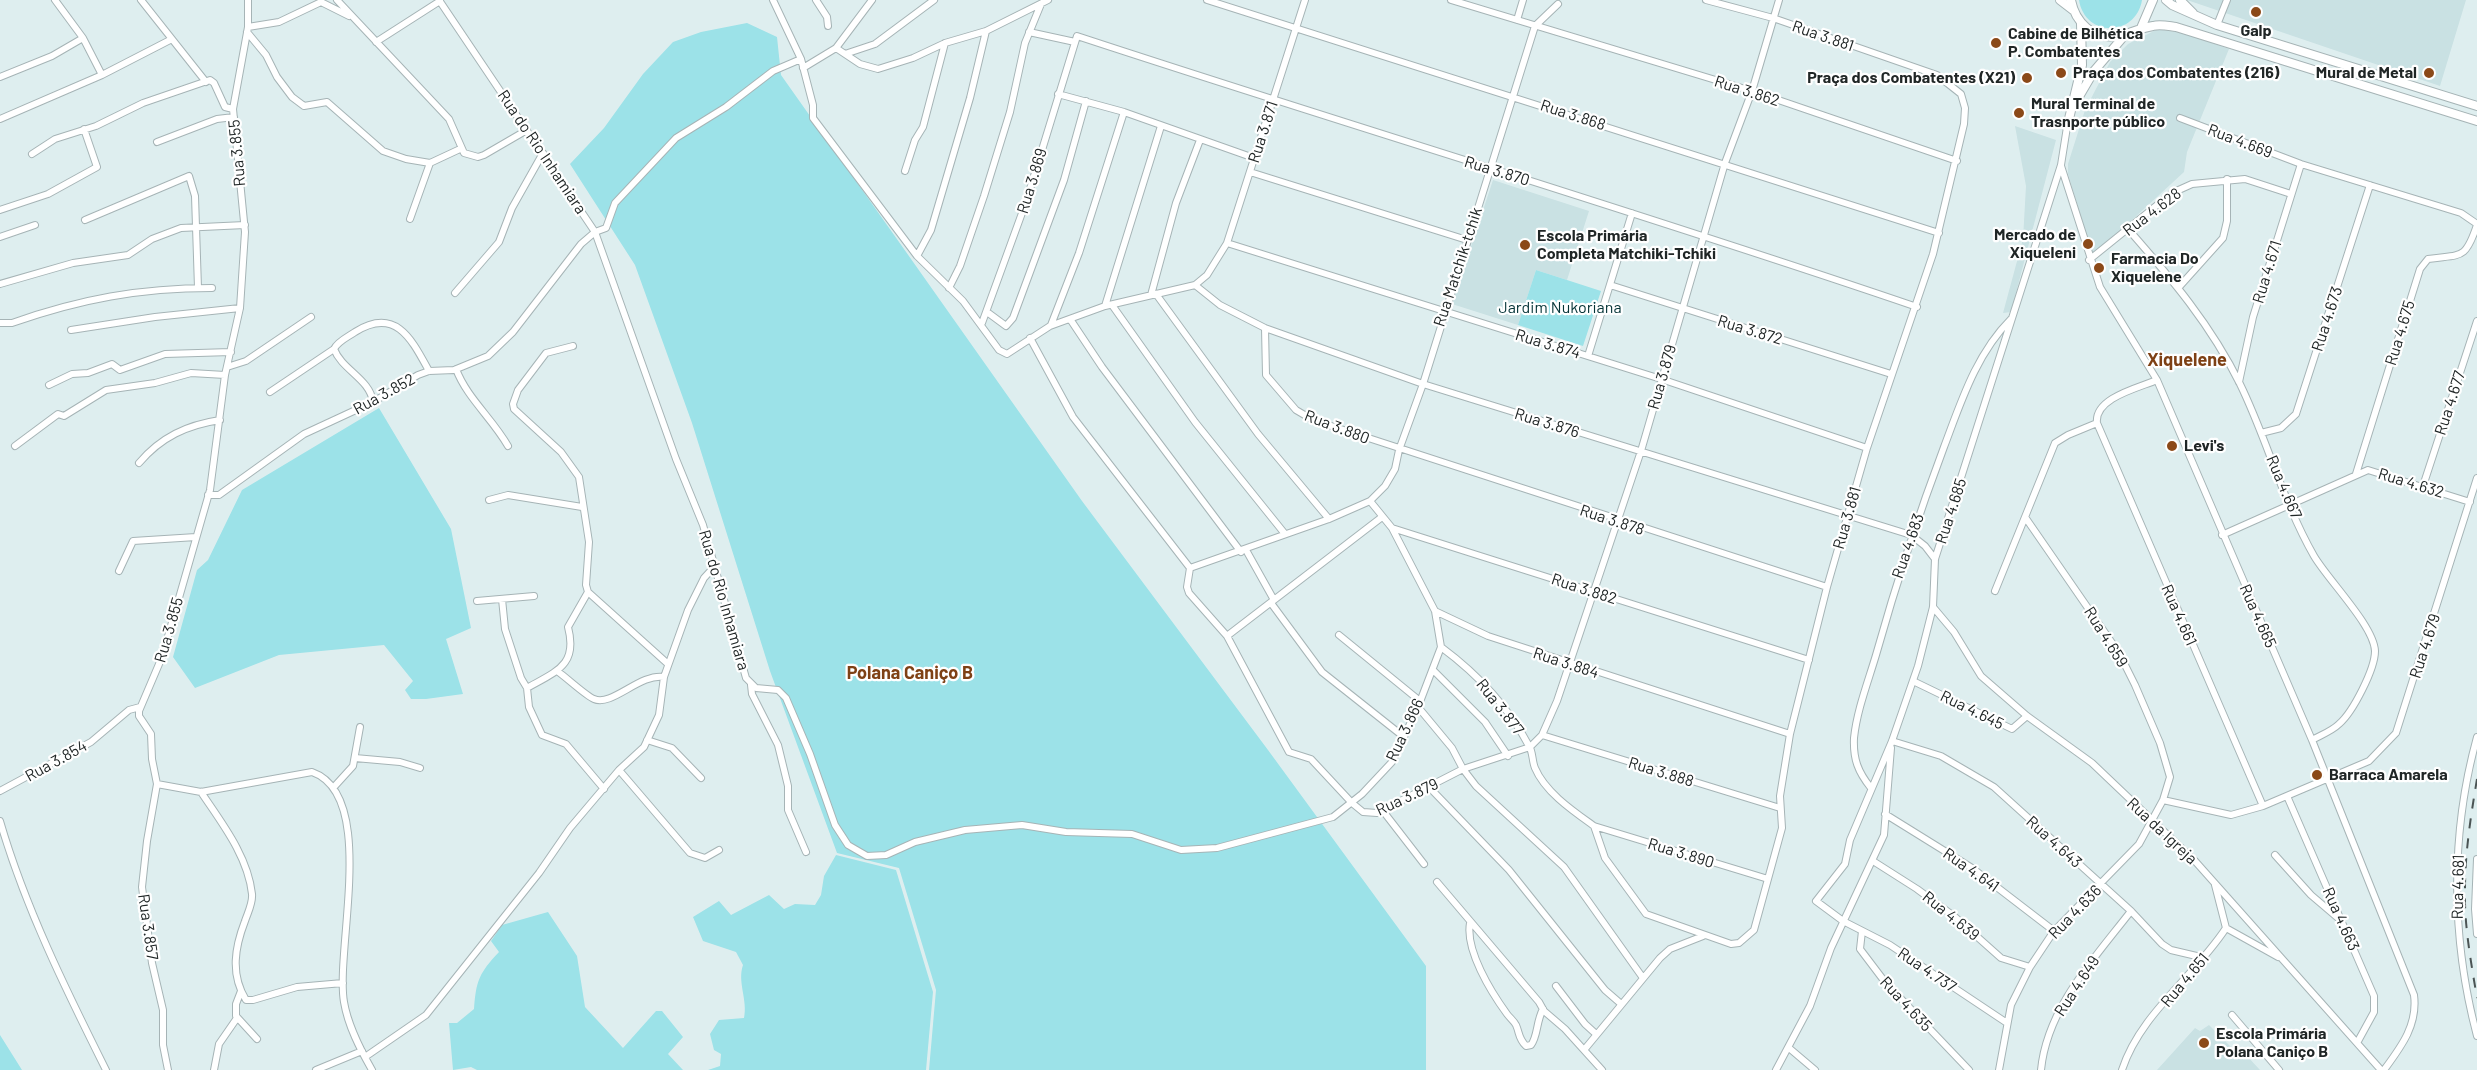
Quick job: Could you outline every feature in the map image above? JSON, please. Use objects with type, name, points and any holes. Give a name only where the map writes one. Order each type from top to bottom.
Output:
[{"type":"main road","points":[[2060,0],[2073,10]]},
{"type":"main road","points":[[2071,0],[2073,10],[2081,24],[2103,36],[2125,34],[2156,25],[2176,27],[2477,121]]},
{"type":"main road","points":[[2141,28],[2153,0]]},
{"type":"main road","points":[[2166,0],[2198,18],[2477,106]]},
{"type":"main road","points":[[2180,0],[2198,18]]},
{"type":"main road","name":"Rua 4.685","points":[[2067,127],[2082,65],[2081,24]]},
{"type":"main road","name":"Rua 4.685","points":[[2071,111],[2094,71],[2125,34]]},
{"type":"street","points":[[55,0],[83,38],[102,75]]},
{"type":"street","points":[[141,0],[170,40],[206,82]]},
{"type":"street","name":"Rua 3.855","points":[[140,707],[162,657],[208,495],[225,375],[240,308],[245,225],[233,110],[248,30],[248,0]]},
{"type":"street","points":[[337,0],[449,119],[460,149],[469,156],[484,155],[527,130]]},
{"type":"street","points":[[773,0],[801,59],[814,106],[813,118],[917,256],[982,323],[1004,354],[1014,352],[1030,338],[1050,326],[1109,306],[1195,285]]},
{"type":"street","points":[[816,0],[827,17],[828,26]]},
{"type":"street","points":[[803,68],[836,48],[872,0]]},
{"type":"street","points":[[845,54],[875,44],[934,0]]},
{"type":"street","points":[[836,48],[868,67],[878,69],[913,58],[945,43],[987,31],[1048,0]]},
{"type":"street","name":"Rua 3.868","points":[[1207,0],[1939,233]]},
{"type":"street","name":"Rua 3.871","points":[[1195,285],[1216,263],[1227,243],[1305,0]]},
{"type":"street","points":[[1451,0],[1535,26],[1558,4]]},
{"type":"street","points":[[1517,20],[1523,0]]},
{"type":"street","name":"Rua 3.881","points":[[1593,826],[1605,858],[1647,914],[1703,936],[1731,944],[1747,938],[1754,930],[1782,828],[1780,808],[1790,734],[1827,587],[1867,448],[1917,307],[1939,233],[1957,161],[1965,108],[1961,94],[1953,85],[1936,75],[1773,18],[1706,0]]},
{"type":"street","name":"Rua 3.879","points":[[1353,803],[1370,814],[1383,811],[1463,769],[1530,747],[1542,735],[1557,701],[1567,664],[1641,451],[1725,163],[1752,92],[1779,0]]},
{"type":"street","points":[[2217,24],[2227,0]]},
{"type":"street","points":[[376,42],[439,1]]},
{"type":"street","name":"Rua do Rio Inhamiara","points":[[439,1],[595,232],[676,459],[703,525],[742,667],[751,685],[762,689],[778,690],[786,698],[810,754],[835,825],[849,845],[867,856],[886,855],[915,842],[965,830],[1022,825],[1066,832],[1132,834],[1170,849],[1202,850],[1333,816],[1353,803]]},
{"type":"street","points":[[354,19],[321,2],[279,22],[248,30],[271,62],[283,87],[299,103],[310,106],[327,102],[383,151],[430,164],[460,149]]},
{"type":"street","points":[[949,288],[960,266],[985,194],[1010,112],[1029,32],[1041,4]]},
{"type":"street","name":"Rua 3.862","points":[[1535,26],[1752,92],[1957,161]]},
{"type":"street","name":"Rua Matchik-tchik","points":[[1370,501],[1385,486],[1395,470],[1399,450],[1423,384],[1535,26]]},
{"type":"street","points":[[917,256],[931,230],[987,31]]},
{"type":"street","name":"Rua 3.870","points":[[1029,32],[1076,39],[1273,100],[1705,235],[1917,307]]},
{"type":"street","points":[[0,77],[52,56],[83,38]]},
{"type":"street","name":"Rua 3.869","points":[[982,323],[1026,202],[1076,39]]},
{"type":"street","points":[[0,119],[102,75],[170,40]]},
{"type":"street","points":[[905,171],[915,140],[923,127],[945,43]]},
{"type":"street","name":"Rua 3.852","points":[[208,495],[219,495],[237,484],[304,434],[373,402],[429,371],[456,369],[488,356],[500,345],[581,244],[595,232],[606,228],[615,203],[676,138],[726,107],[773,70],[801,59]]},
{"type":"street","points":[[32,154],[55,139],[84,129],[149,100],[206,82],[213,81],[225,107],[233,110]]},
{"type":"street","points":[[1058,94],[1124,112],[1254,159]]},
{"type":"street","points":[[987,312],[1006,326],[1013,318],[1064,180],[1086,101]]},
{"type":"street","points":[[1050,326],[1079,253],[1124,112]]},
{"type":"street","points":[[157,142],[217,119],[234,117]]},
{"type":"street","name":"Rua 4.669","points":[[2180,118],[2301,164]]},
{"type":"street","points":[[1109,306],[1161,126]]},
{"type":"street","name":"Rua 4.685","points":[[1816,901],[1845,864],[1849,845],[1892,741],[1913,681],[1933,607],[1935,559],[2061,165],[2067,127]]},
{"type":"street","points":[[1,208],[48,195],[97,167],[98,164],[84,129]]},
{"type":"street","points":[[1153,295],[1176,203],[1200,140]]},
{"type":"street","points":[[455,293],[499,242],[512,208],[543,153]]},
{"type":"street","points":[[410,219],[430,164]]},
{"type":"street","points":[[2301,164],[2461,213],[2477,224]]},
{"type":"street","name":"Rua 4.671","points":[[2239,383],[2253,317],[2301,164]]},
{"type":"street","name":"Rua 4.665","points":[[2061,165],[2090,260],[2110,306],[2157,380],[2312,740],[2368,875],[2414,995],[2414,1021],[2401,1047],[2382,1070]]},
{"type":"street","points":[[1250,172],[1467,240]]},
{"type":"street","points":[[85,220],[188,176],[195,196],[198,288]]},
{"type":"street","points":[[2179,287],[2223,238],[2227,221],[2227,179]]},
{"type":"street","name":"Rua 4.628","points":[[2090,260],[2182,188],[2227,179],[2256,181],[2291,194]]},
{"type":"street","name":"Rua 4.673","points":[[2261,433],[2282,428],[2296,414],[2370,185]]},
{"type":"street","points":[[1587,356],[1632,213]]},
{"type":"street","name":"Rua 4.675","points":[[2356,474],[2420,268],[2428,259],[2459,256],[2467,248],[2477,224]]},
{"type":"street","points":[[0,237],[35,225]]},
{"type":"street","points":[[0,284],[73,263],[128,255],[152,239],[175,230],[197,226],[245,225]]},
{"type":"street","name":"Rua 4.667","points":[[2128,229],[2179,287],[2207,326],[2239,383],[2313,554],[2366,628],[2374,643],[2375,654],[2372,667],[2349,714],[2339,725],[2312,740]]},
{"type":"street","name":"Rua 3.874","points":[[1227,243],[1661,379],[1867,448]]},
{"type":"street","name":"Rua 3.876","points":[[1195,285],[1220,305],[1265,328],[1423,384],[1846,517],[1911,535]]},
{"type":"street","name":"Rua 3.872","points":[[1610,285],[1892,374]]},
{"type":"street","points":[[0,323],[12,322],[99,296],[174,288],[212,288]]},
{"type":"street","points":[[1153,295],[1260,437],[1329,519]]},
{"type":"street","points":[[1109,306],[1195,422],[1285,534]]},
{"type":"street","points":[[71,330],[155,317],[240,308]]},
{"type":"street","name":"Rua 4.683","points":[[1871,788],[1857,768],[1854,739],[1857,717],[1911,535],[1968,384],[1989,344],[2013,316]]},
{"type":"street","points":[[227,367],[246,361],[311,317]]},
{"type":"street","points":[[1070,319],[1102,367],[1244,551],[1272,602],[1322,672],[1404,737]]},
{"type":"street","name":"Rua 4.677","points":[[2422,486],[2477,321]]},
{"type":"street","points":[[270,392],[360,329],[382,323],[409,335],[429,371]]},
{"type":"street","name":"Rua 3.880","points":[[1265,328],[1266,375],[1296,410],[1313,420],[1399,450]]},
{"type":"street","points":[[1030,338],[1073,417],[1190,568],[1187,587],[1189,593],[1227,636],[1289,752],[1311,759],[1353,803]]},
{"type":"street","points":[[573,346],[546,353],[518,390],[513,404],[516,411],[535,425],[574,468],[581,487],[582,507],[589,542],[586,585],[588,592],[668,664]]},
{"type":"street","points":[[334,349],[342,365],[367,390],[373,402]]},
{"type":"street","points":[[49,385],[72,374],[88,373],[112,364],[120,370],[165,354],[231,352]]},
{"type":"street","points":[[456,369],[466,391],[485,410],[508,446]]},
{"type":"street","points":[[15,446],[58,414],[64,416],[102,391],[155,383],[192,373],[225,375]]},
{"type":"street","points":[[1995,591],[2055,443],[2097,423],[2096,416],[2101,406],[2157,380]]},
{"type":"street","points":[[139,463],[150,449],[168,437],[196,424],[220,420]]},
{"type":"street","name":"Rua 4.661","points":[[2097,423],[2263,806]]},
{"type":"street","name":"Rua 3.878","points":[[1399,450],[1618,522],[1827,587]]},
{"type":"street","name":"Rua 4.632","points":[[2222,535],[2368,470],[2469,502]]},
{"type":"street","name":"Rua 4.679","points":[[2326,778],[2369,760],[2396,733],[2477,478]]},
{"type":"street","points":[[489,501],[508,495],[582,507]]},
{"type":"street","points":[[1190,568],[1244,551],[1370,501]]},
{"type":"street","name":"Rua 3.882","points":[[1370,501],[1392,528],[1809,660]]},
{"type":"street","points":[[1227,636],[1382,517]]},
{"type":"street","name":"Rua 4.659","points":[[2025,517],[2119,653],[2135,685],[2160,743],[2170,777],[2163,800]]},
{"type":"street","points":[[1392,528],[1435,610],[1441,647]]},
{"type":"street","points":[[1911,535],[1925,546],[1935,559]]},
{"type":"street","points":[[119,571],[133,541],[161,537],[196,537]]},
{"type":"street","points":[[316,1070],[363,1054],[426,1015],[539,873],[570,828],[619,770],[641,751],[661,708],[664,677],[692,602],[704,578],[715,566]]},
{"type":"street","points":[[527,688],[557,671],[571,655],[572,637],[568,627],[588,592]]},
{"type":"street","points":[[477,601],[534,596]]},
{"type":"street","points":[[502,599],[505,629],[521,678],[527,688],[529,706],[542,735],[566,744],[604,789]]},
{"type":"street","name":"Rua da Igreja","points":[[1933,607],[1954,632],[1975,669],[2027,716],[2092,763],[2153,822],[2215,884],[2382,1070]]},
{"type":"street","name":"Rua 3.884","points":[[1435,610],[1488,636],[1567,664],[1790,734]]},
{"type":"street","points":[[1339,634],[1419,704],[1452,748],[1463,769],[1500,809],[1564,867],[1643,978]]},
{"type":"street","name":"Rua 3.866","points":[[1353,803],[1383,774],[1404,737],[1441,647]]},
{"type":"street","name":"Rua 3.877","points":[[1441,647],[1484,684],[1530,747]]},
{"type":"street","points":[[1433,670],[1489,727],[1508,756]]},
{"type":"street","points":[[557,671],[597,700],[608,700],[651,677],[664,677]]},
{"type":"street","name":"Rua 4.645","points":[[1913,681],[2012,729],[2027,716]]},
{"type":"street","points":[[751,685],[752,694],[778,745],[788,786],[788,810],[806,852]]},
{"type":"street","points":[[140,707],[139,716],[151,734],[152,759],[157,784],[201,792],[312,772],[319,774],[333,788],[345,816],[349,842],[344,1002],[363,1054],[372,1070]]},
{"type":"street","name":"Rua 3.854","points":[[0,791],[91,742],[129,710],[140,707]]},
{"type":"street","points":[[333,788],[350,772],[355,758],[360,727]]},
{"type":"street","name":"Rua 3.888","points":[[1542,735],[1780,808]]},
{"type":"street","name":"Rua 4.681","points":[[2477,737],[2466,791],[2456,865],[2457,923],[2468,1003],[2477,1036]]},
{"type":"street","points":[[647,740],[672,748],[700,778]]},
{"type":"street","points":[[1776,1070],[1810,1006],[1843,921],[1884,835],[1892,741]]},
{"type":"street","name":"Rua 4.643","points":[[1892,741],[1941,756],[1994,787],[2131,911],[2162,944],[2171,950],[2205,958]]},
{"type":"street","points":[[1530,747],[1536,768],[1544,782],[1573,811],[1593,826]]},
{"type":"street","points":[[355,758],[400,762],[420,768]]},
{"type":"street","points":[[619,770],[690,853],[705,858],[719,850]]},
{"type":"street","points":[[2163,800],[2231,815],[2263,806],[2326,778]]},
{"type":"street","name":"Rua 3.857","points":[[157,784],[142,887],[149,943],[163,1010],[163,1045],[168,1070]]},
{"type":"street","points":[[1429,787],[1509,870],[1605,990],[1620,1003]]},
{"type":"street","points":[[201,792],[240,855],[251,888],[251,903],[235,964],[242,991],[250,1001],[297,987],[343,983]]},
{"type":"street","name":"Rua 4.663","points":[[2287,796],[2367,980],[2375,1004],[2374,1012],[2357,1043]]},
{"type":"street","name":"Rua 4.636","points":[[1999,1070],[2007,1023],[2016,991],[2030,967],[2054,931],[2139,844],[2163,800]]},
{"type":"street","points":[[1383,811],[1424,864]]},
{"type":"street","name":"Rua 4.641","points":[[1885,814],[1972,868],[2054,931]]},
{"type":"street","points":[[0,821],[25,891],[68,994],[106,1070]]},
{"type":"street","name":"Rua 3.890","points":[[1593,826],[1768,879]]},
{"type":"street","points":[[2275,855],[2311,895],[2341,920]]},
{"type":"street","points":[[2477,859],[2475,909],[2477,934]]},
{"type":"street","name":"Rua 4.639","points":[[1873,861],[1955,917],[2001,958],[2030,967]]},
{"type":"street","points":[[1437,882],[1543,1009],[1602,1070]]},
{"type":"street","points":[[2215,884],[2226,928],[2282,959]]},
{"type":"street","name":"Rua 4.737","points":[[1816,901],[1843,921],[1890,945],[2007,1023]]},
{"type":"street","name":"Rua 4.649","points":[[2041,1070],[2046,1040],[2057,1015],[2092,961],[2131,911]]},
{"type":"street","points":[[1470,923],[1469,941],[1473,953],[1493,992],[1516,1024],[1518,1038],[1526,1046],[1536,1040],[1536,1023],[1543,1009]]},
{"type":"street","name":"Rua 4.651","points":[[2122,1070],[2143,1028],[2205,958],[2226,928]]},
{"type":"street","name":"Rua 4.635","points":[[1862,931],[1860,949],[1877,973],[1919,1020],[1969,1070]]},
{"type":"street","points":[[1584,1050],[1620,1003],[1670,949],[1703,936]]},
{"type":"street","points":[[1556,986],[1596,1034]]},
{"type":"street","points":[[214,1070],[219,1044],[237,1018],[236,1004],[242,991]]},
{"type":"street","points":[[2232,1015],[2279,1070]]},
{"type":"street","points":[[237,1018],[257,1039]]},
{"type":"street","points":[[1789,1048],[1815,1070]]},
{"type":"shaded area","points":[[2187,0],[2466,0],[2440,86]]},
{"type":"shaded area","points":[[2158,29],[2187,34],[2229,49],[2187,152],[2184,172],[2093,256],[2068,174],[2068,164],[2085,110],[2110,62],[2128,44]]},
{"type":"shaded area","points":[[2015,126],[2056,140],[2011,312],[2003,313],[2023,239],[2026,186]]},
{"type":"shaded area","name":"Escola Primária Completa Matchiki-Tchiki","points":[[1493,180],[1589,211],[1567,280],[1536,270],[1518,325],[1452,304]]},
{"type":"shaded area","name":"Escola Primária Polana Caniço B","points":[[2209,1025],[2241,1057],[2247,1056],[2260,1070],[2157,1070],[2195,1028],[2200,1031]]},
{"type":"green space","points":[[2079,0],[2142,0],[2138,12],[2130,21],[2110,28],[2091,21],[2083,12]]},
{"type":"green space","points":[[747,23],[777,37],[781,75],[1082,501],[1426,966],[1426,1070],[929,1070],[936,990],[899,868],[837,853],[770,671],[692,423],[635,265],[570,164],[604,128],[643,74],[673,42],[701,32]]},
{"type":"green space","name":"Jardim Nukoriana","points":[[1536,270],[1601,291],[1583,346],[1518,325]]},
{"type":"green space","points":[[379,408],[451,529],[471,628],[446,639],[463,694],[411,699],[405,690],[413,681],[384,645],[279,655],[195,688],[173,657],[197,570],[208,560],[242,490]]},
{"type":"green space","points":[[836,855],[896,870],[933,992],[926,1070],[708,1070],[720,1066],[721,1054],[714,1050],[710,1034],[719,1020],[744,1018],[745,1005],[741,978],[743,965],[736,952],[703,941],[693,917],[719,901],[731,915],[769,895],[784,909],[795,904],[815,905],[821,895],[824,876]]},
{"type":"green space","points":[[548,912],[577,956],[585,1007],[623,1048],[656,1011],[662,1011],[683,1037],[668,1054],[683,1070],[477,1070],[471,1067],[453,1070],[449,1023],[457,1023],[474,1009],[480,978],[499,952],[491,941],[502,925]]},
{"type":"green space","points":[[0,1035],[22,1070],[0,1070]]},
{"type":"railway","points":[[2477,779],[2465,875],[2468,943],[2477,998]]},
{"type":"place","name":"Galp","points":[[2256,12]]},
{"type":"place","name":"Cabine de Bilhética P. Combatentes","points":[[1996,43]]},
{"type":"place","name":"Praça dos Combatentes (216)","points":[[2061,73]]},
{"type":"place","name":"Mural de Metal","points":[[2429,73]]},
{"type":"place","name":"Praça dos Combatentes (X21)","points":[[2027,78]]},
{"type":"place","name":"Mural Terminal de Trasnporte público","points":[[2019,113]]},
{"type":"place","name":"Mercado de Xiqueleni","points":[[2088,244]]},
{"type":"place","name":"Escola Primária Completa Matchiki-Tchiki","points":[[1525,245]]},
{"type":"place","name":"Farmacia Do Xiquelene","points":[[2099,268]]},
{"type":"place","name":"Levi's","points":[[2172,446]]},
{"type":"place","name":"Barraca Amarela","points":[[2317,775]]},
{"type":"place","name":"Escola Primária Polana Caniço B","points":[[2204,1043]]},
{"type":"district","name":"Xiquelene","points":[[2187,360]]},
{"type":"district","name":"Polana Caniço B","points":[[910,673]]}]
